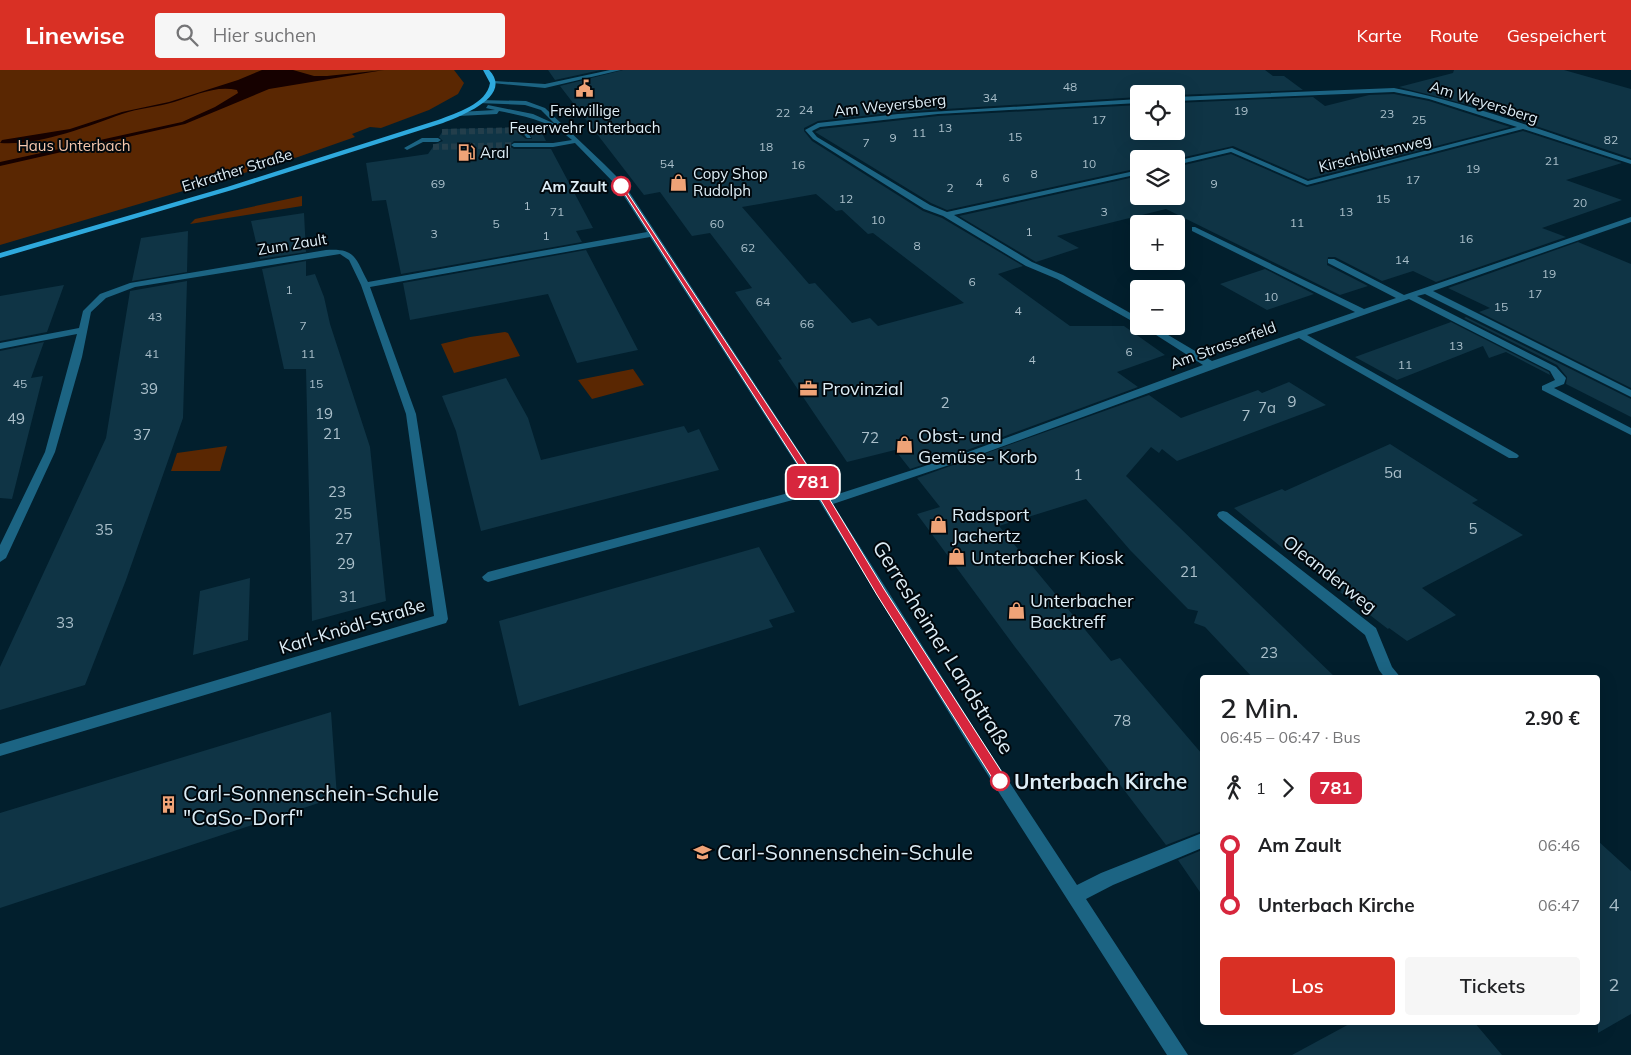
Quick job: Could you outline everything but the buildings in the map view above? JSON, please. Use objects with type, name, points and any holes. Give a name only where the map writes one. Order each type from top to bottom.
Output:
[{"type":"main road","points":[[480,102],[494,84],[494,78],[486,70]]},
{"type":"main road","name":"Erkrather Straße","points":[[0,256],[327,158],[459,114],[480,102]]},
{"type":"street","points":[[494,84],[545,86],[618,70]]},
{"type":"street","points":[[494,84],[508,92]]},
{"type":"street","points":[[535,98],[545,86]]},
{"type":"street","name":"Am Weyersberg","points":[[1185,99],[1394,90],[1430,98],[1526,127],[1631,162]]},
{"type":"street","name":"Gerresheimer Landstraße","points":[[515,96],[526,103]]},
{"type":"street","name":"Gerresheimer Landstraße","points":[[480,102],[526,103],[535,98],[564,130],[602,165],[621,186],[822,496],[973,739],[1076,894],[1178,1055]]},
{"type":"street","name":"Am Weyersberg","points":[[946,214],[927,208],[814,138],[808,130],[818,126],[890,116],[976,108],[1130,101]]},
{"type":"street","name":"Gerresheimer Landstraße","points":[[480,102],[507,112]]},
{"type":"street","name":"Gerresheimer Landstraße","points":[[459,114],[507,112],[531,115],[564,130]]},
{"type":"street","name":"Kirschblütenweg","points":[[1185,161],[1232,150],[1308,183],[1407,160],[1526,127]]},
{"type":"street","points":[[521,130],[524,130],[529,137],[540,144]]},
{"type":"street","points":[[407,148],[436,133],[442,132]]},
{"type":"street","points":[[518,138],[529,137]]},
{"type":"street","points":[[422,140],[438,140]]},
{"type":"street","points":[[514,145],[554,145],[576,141]]},
{"type":"street","points":[[946,214],[1130,174]]},
{"type":"street","points":[[946,214],[1030,264],[1060,277],[1130,317]]},
{"type":"street","name":"Am Strasserfeld","points":[[822,496],[972,454],[1211,365],[1631,219]]},
{"type":"street","points":[[1618,224],[1631,228]]},
{"type":"street","points":[[1195,229],[1363,312]]},
{"type":"street","points":[[365,285],[652,234]]},
{"type":"street","name":"Zum Zault","points":[[83,330],[87,311],[104,296],[133,285],[326,252],[342,252],[352,259],[365,285]]},
{"type":"street","points":[[1331,261],[1553,369],[1561,378],[1560,382],[1546,388],[1631,432]]},
{"type":"street","name":"Karl-Knödl-Straße","points":[[0,750],[441,619],[411,414],[365,285]]},
{"type":"street","points":[[1424,290],[1631,394]]},
{"type":"street","points":[[0,346],[83,330],[50,452],[0,558]]},
{"type":"street","points":[[1299,334],[1512,456]]},
{"type":"street","points":[[1161,335],[1211,365]]},
{"type":"street","points":[[488,577],[822,496]]},
{"type":"street","name":"Oleanderweg","points":[[1223,515],[1371,632],[1386,670],[1391,675]]},
{"type":"street","points":[[1076,894],[1107,879],[1200,841]]},
{"type":"green space","name":"Haus Unterbach","points":[[0,70],[454,70],[464,83],[458,94],[429,110],[381,128],[370,127],[352,134],[355,137],[298,157],[0,245]]},
{"type":"green space","points":[[302,196],[302,206],[190,224],[195,219]]},
{"type":"green space","points":[[508,333],[520,356],[454,373],[441,344],[470,337]]},
{"type":"green space","points":[[633,369],[644,385],[592,399],[578,380]]},
{"type":"green space","points":[[227,446],[220,471],[171,471],[177,453]]},
{"type":"shaded area","points":[[262,70],[293,70],[314,76],[327,76],[384,70],[269,89],[185,124],[0,166],[0,162],[182,122],[215,107],[238,93],[237,90],[229,89],[213,90],[168,104],[128,112],[46,139],[30,142],[0,143],[2,140],[70,129],[122,112],[169,102],[238,80]]},
{"type":"tunnel","points":[[442,132],[521,130]]},
{"type":"tunnel","points":[[433,147],[514,145]]},
{"type":"bus line","name":"781","points":[[621,186],[826,502],[880,592],[1000,781]]},
{"type":"place","name":"Freiwillige Feuerwehr Unterbach","points":[[585,89]]},
{"type":"place","name":"Aral","points":[[466,152]]},
{"type":"place","name":"Copy Shop Rudolph","points":[[679,182]]},
{"type":"place","name":"Am Zault","points":[[621,186]]},
{"type":"place","name":"Provinzial","points":[[808,388]]},
{"type":"place","name":"Obst- und Gemüse- Korb","points":[[904,445]]},
{"type":"place","name":"Radsport Jachertz","points":[[938,524]]},
{"type":"place","name":"Unterbacher Kiosk","points":[[957,557]]},
{"type":"place","name":"Unterbacher Backtreff","points":[[1016,610]]},
{"type":"place","name":"Unterbach Kirche","points":[[1000,781]]},
{"type":"place","name":"Carl-Sonnenschein-Schule \"CaSo-Dorf\"","points":[[169,805]]},
{"type":"place","name":"Carl-Sonnenschein-Schule","points":[[703,852]]}]
